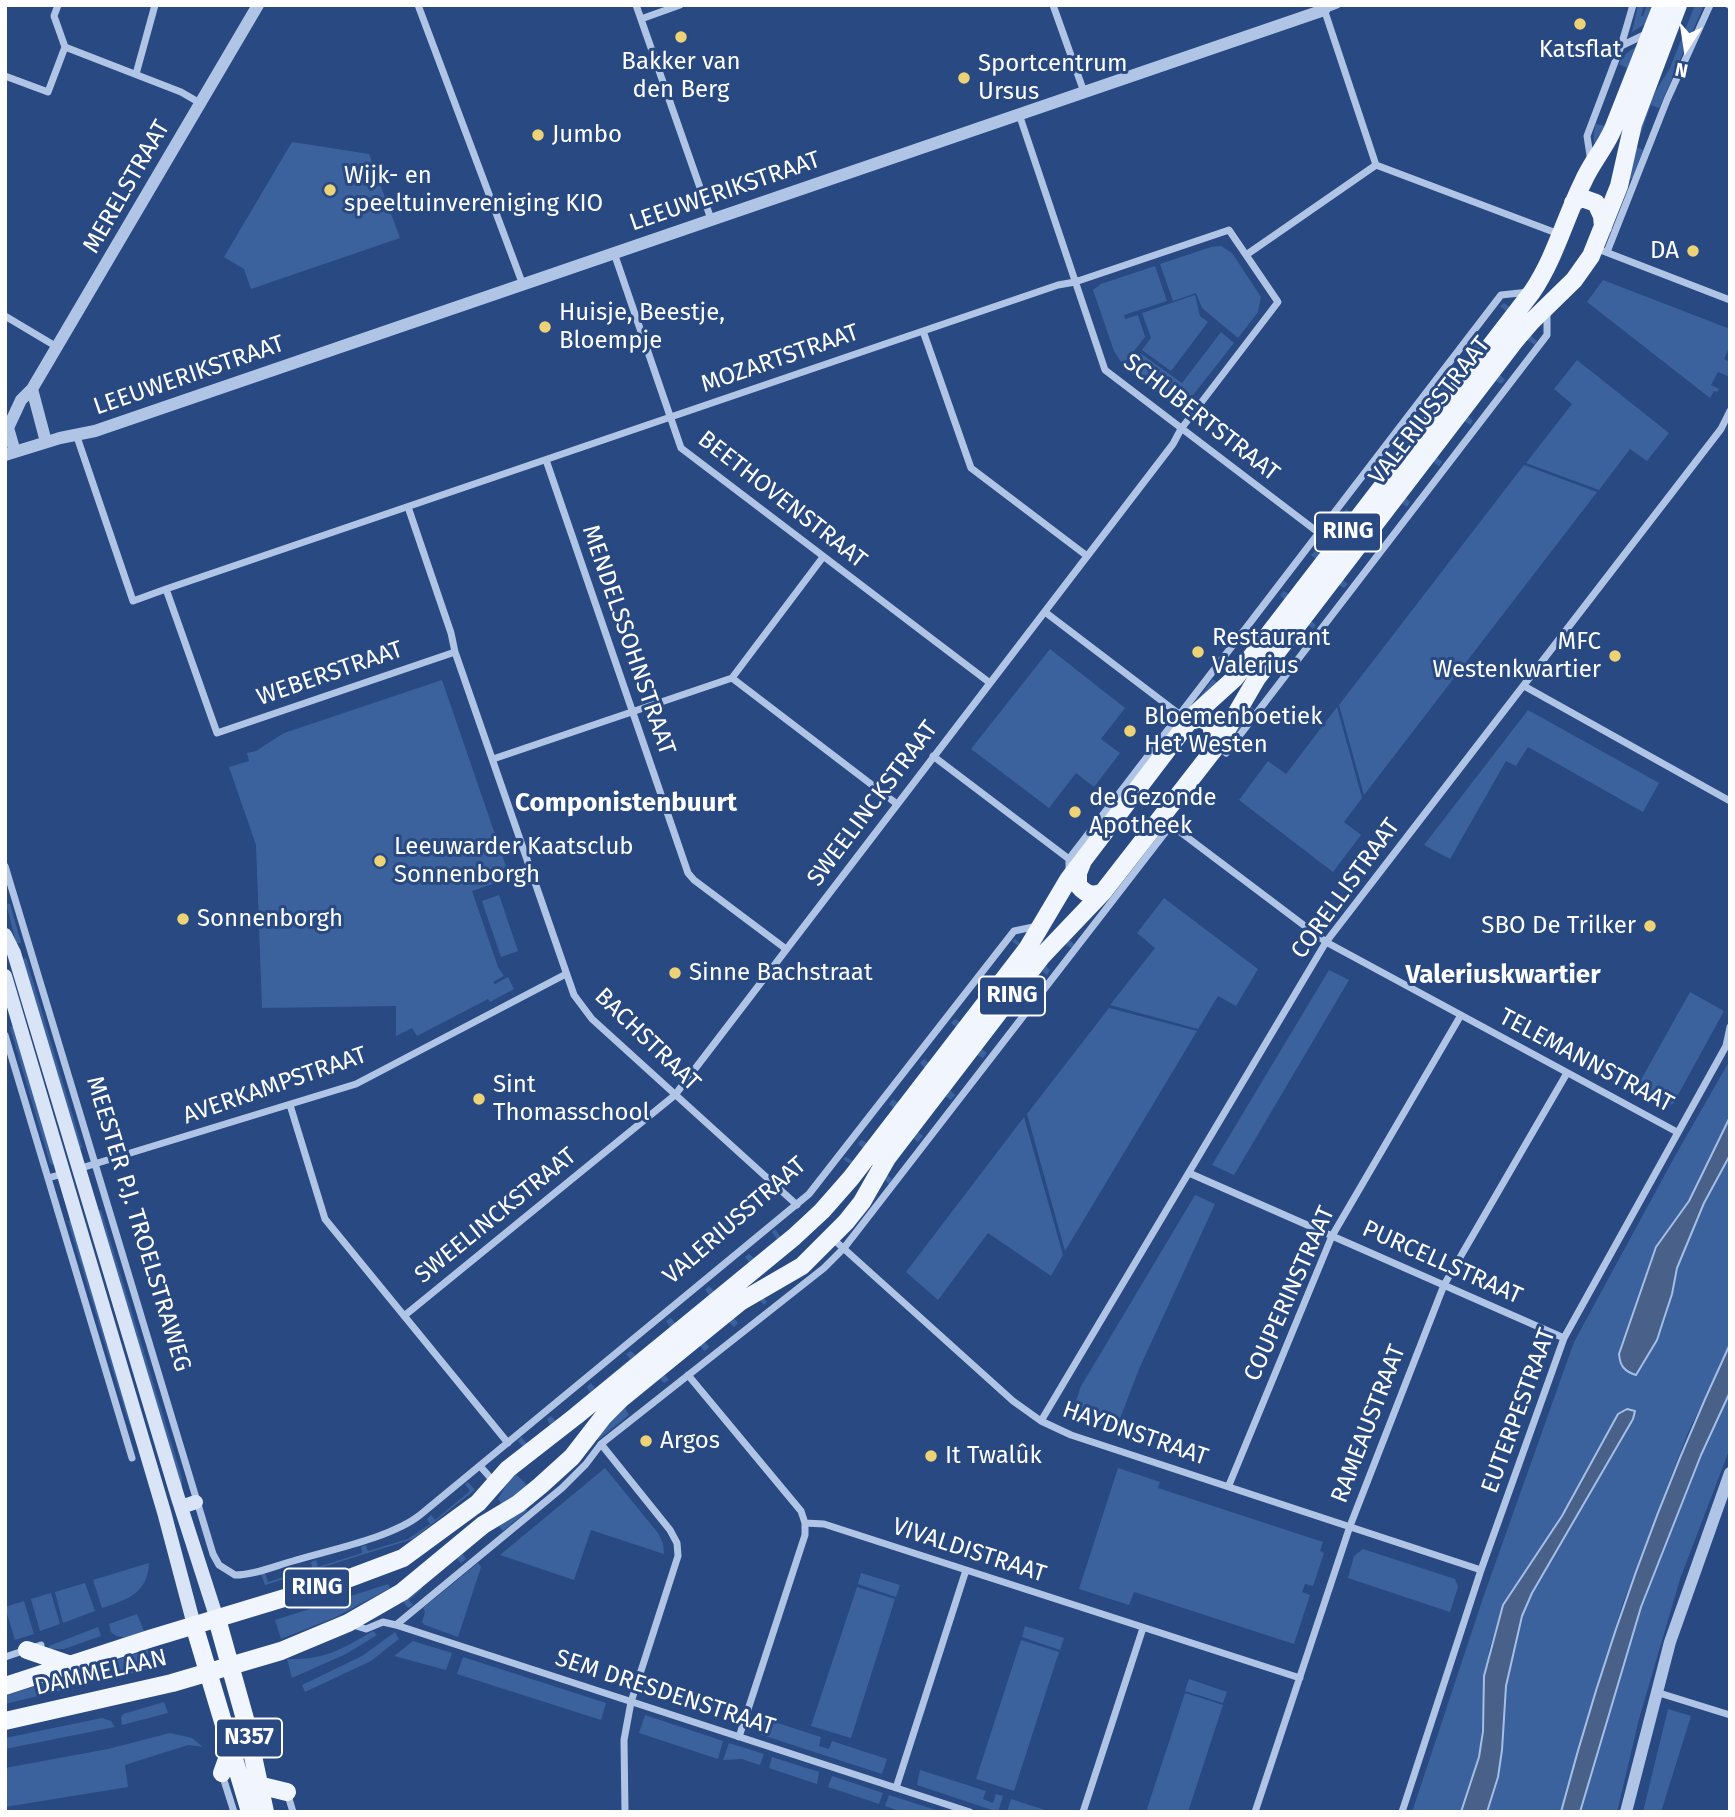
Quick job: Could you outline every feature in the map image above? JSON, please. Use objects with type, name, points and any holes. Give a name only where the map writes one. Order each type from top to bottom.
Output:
[{"type":"main road","name":"VALERIUSSTRAAT","points":[[217,1619],[384,1566],[414,1551],[478,1503],[495,1483],[794,1237],[836,1195],[1010,971],[1044,924],[1069,880],[1076,861],[1185,718],[1236,678],[1532,292],[1543,276],[1591,166],[1606,146],[1662,5]]},
{"type":"main road","name":"VALERIUSSTRAAT","points":[[846,1222],[862,1202],[887,1158],[1042,956],[1166,821],[1212,757],[1256,678],[1514,341],[1601,250],[1603,227],[1619,186],[1633,124],[1678,5]]},
{"type":"main road","points":[[1573,203],[1581,198],[1596,203],[1602,216],[1603,227]]},
{"type":"main road","points":[[1559,237],[1561,258],[1566,265],[1577,270],[1584,267]]},
{"type":"main road","points":[[1185,718],[1201,718],[1211,724],[1214,740],[1212,757]]},
{"type":"main road","points":[[1076,861],[1078,885],[1090,894],[1103,892]]},
{"type":"main road","name":"MEESTER P.J. TROELSTRAWEG","points":[[5,935],[14,953],[217,1619]]},
{"type":"main road","points":[[5,976],[150,1466],[194,1625]]},
{"type":"main road","name":"VALERIUSSTRAAT","points":[[348,1623],[402,1592],[484,1525],[518,1504],[572,1464],[603,1417],[622,1398],[740,1302],[759,1289],[786,1277],[838,1243],[851,1210],[851,1201],[845,1194],[836,1195]]},
{"type":"main road","name":"VALERIUSSTRAAT","points":[[562,1428],[544,1457],[552,1466],[572,1464]]},
{"type":"main road","points":[[132,1458],[150,1466]]},
{"type":"main road","points":[[181,1507],[197,1502]]},
{"type":"main road","name":"RING","points":[[194,1625],[217,1619]]},
{"type":"main road","name":"N357","points":[[217,1619],[232,1665],[265,1812]]},
{"type":"main road","name":"RING","points":[[208,1672],[281,1651],[348,1623]]},
{"type":"main road","name":"DAMMELAAN","points":[[5,1686],[194,1625]]},
{"type":"main road","name":"N357","points":[[194,1625],[250,1812]]},
{"type":"main road","points":[[34,1647],[71,1665]]},
{"type":"main road","name":"DAMMELAAN","points":[[5,1721],[156,1687],[208,1672]]},
{"type":"main road","points":[[222,1773],[231,1748]]},
{"type":"main road","points":[[258,1785],[287,1792]]},
{"type":"street","points":[[5,76],[48,92],[65,47],[54,16],[58,5]]},
{"type":"street","points":[[136,74],[155,5]]},
{"type":"street","name":"MERELSTRAAT","points":[[10,453],[8,428],[21,400],[32,389],[258,5]]},
{"type":"street","points":[[418,5],[523,285]]},
{"type":"street","points":[[636,5],[711,219]]},
{"type":"street","points":[[641,19],[680,5]]},
{"type":"street","points":[[1053,5],[1084,92]]},
{"type":"street","name":"LEEUWERIKSTRAAT","points":[[10,453],[97,430],[1084,92],[1323,7],[1337,5]]},
{"type":"street","name":"VALERIUSSTRAAT","points":[[1591,166],[1587,136],[1622,46],[1633,5]]},
{"type":"street","name":"VALERIUSSTRAAT","points":[[1601,250],[1710,5]]},
{"type":"street","points":[[1323,7],[1376,165],[1559,237]]},
{"type":"street","points":[[1622,46],[1652,31]]},
{"type":"street","points":[[65,47],[181,92],[200,103]]},
{"type":"street","name":"SCHUBERTSTRAAT","points":[[1018,114],[1105,370],[1319,533]]},
{"type":"street","points":[[1246,255],[1376,165]]},
{"type":"street","name":"MOZARTSTRAAT","points":[[76,434],[133,601],[1058,285],[1075,282],[1229,230],[1246,255]]},
{"type":"street","points":[[1601,250],[1730,300]]},
{"type":"street","name":"BEETHOVENSTRAAT","points":[[614,252],[681,448],[990,683]]},
{"type":"street","name":"SWEELINCKSTRAAT","points":[[404,1317],[674,1095],[1173,444],[1181,429],[1278,302],[1246,255]]},
{"type":"street","name":"VALERIUSSTRAAT","points":[[1185,718],[1319,533],[1501,295],[1532,292]]},
{"type":"street","points":[[5,316],[57,347]]},
{"type":"street","points":[[923,331],[971,468],[1087,556]]},
{"type":"street","points":[[32,389],[46,442]]},
{"type":"street","name":"CORELLISTRAAT","points":[[1041,1421],[1326,942],[1721,429],[1730,411]]},
{"type":"street","points":[[1721,429],[1730,433]]},
{"type":"street","name":"MENDELSSOHNSTRAAT","points":[[546,460],[688,873],[786,949]]},
{"type":"street","name":"BACHSTRAAT","points":[[408,507],[455,652],[578,1002],[592,1019],[797,1205]]},
{"type":"street","points":[[493,759],[732,678],[823,557]]},
{"type":"street","name":"WEBERSTRAAT","points":[[166,589],[217,733],[455,652]]},
{"type":"street","points":[[1045,612],[1185,718]]},
{"type":"street","points":[[732,678],[897,804]]},
{"type":"street","points":[[1524,686],[1730,801]]},
{"type":"street","points":[[933,756],[1076,861]]},
{"type":"street","name":"VALERIUSSTRAAT","points":[[396,1625],[562,1488],[572,1464],[824,1268],[838,1243],[1166,821]]},
{"type":"street","name":"TELEMANNSTRAAT","points":[[1166,821],[1326,942],[1677,1132]]},
{"type":"street","name":"MEESTER P.J. TROELSTRAWEG","points":[[5,866],[213,1554],[219,1565],[235,1576],[247,1574]]},
{"type":"street","name":"VALERIUSSTRAAT","points":[[247,1574],[389,1531],[410,1523],[420,1515],[797,1205],[823,1179],[1014,931],[1044,924]]},
{"type":"street","name":"AVERKAMPSTRAAT","points":[[63,1174],[356,1084],[566,974]]},
{"type":"street","name":"COUPERINSTRAAT","points":[[1229,1485],[1332,1236],[1461,1015]]},
{"type":"street","name":"EUTERPESTRAAT","points":[[1402,1812],[1481,1570],[1564,1338],[1728,1045],[1730,1027]]},
{"type":"street","points":[[5,1035],[132,1458]]},
{"type":"street","name":"RAMEAUSTRAAT","points":[[1255,1812],[1350,1526],[1444,1285],[1567,1073]]},
{"type":"street","points":[[290,1105],[325,1219],[508,1443]]},
{"type":"street","name":"PURCELLSTRAAT","points":[[1189,1173],[1564,1338]]},
{"type":"street","points":[[48,1178],[63,1174]]},
{"type":"street","name":"HAYDNSTRAAT","points":[[838,1243],[1013,1401],[1041,1421],[1070,1435],[1229,1485],[1481,1570]]},
{"type":"street","points":[[783,1298],[786,1277]]},
{"type":"street","points":[[688,1375],[801,1511],[805,1523],[805,1535],[739,1737]]},
{"type":"street","points":[[601,1444],[670,1530],[677,1543],[678,1556],[631,1702],[624,1740],[625,1812]]},
{"type":"street","points":[[480,1466],[495,1483]]},
{"type":"street","points":[[1626,1812],[1656,1692],[1685,1594],[1730,1473]]},
{"type":"street","name":"VIVALDISTRAAT","points":[[805,1523],[824,1524],[1300,1678]]},
{"type":"street","points":[[896,1788],[966,1570]]},
{"type":"street","name":"SEM DRESDENSTRAAT","points":[[348,1623],[366,1629],[383,1622],[396,1625],[970,1812]]},
{"type":"street","points":[[1083,1812],[1143,1628]]},
{"type":"street","name":"DAMMELAAN","points":[[5,1657],[34,1647]]},
{"type":"street","points":[[1656,1692],[1730,1715]]},
{"type":"street","points":[[222,1773],[234,1812]]},
{"type":"street","points":[[287,1792],[292,1812]]},
{"type":"shaded area","points":[[1638,5],[1644,5],[1643,16],[1647,5],[1656,5],[1649,22],[1632,32]]},
{"type":"shaded area","points":[[1695,5],[1704,5],[1659,108],[1651,105],[1636,147],[1643,150],[1632,179],[1628,178],[1637,133],[1650,100],[1670,68]]},
{"type":"shaded area","points":[[1640,45],[1596,149],[1596,124],[1605,126],[1627,68],[1619,64],[1627,53]]},
{"type":"shaded area","points":[[292,142],[369,154],[400,238],[251,289],[244,269],[224,257]]},
{"type":"shaded area","points":[[1221,246],[1232,253],[1261,297],[1258,312],[1238,338],[1202,308],[1196,293],[1173,301],[1160,264]]},
{"type":"shaded area","points":[[1155,266],[1167,301],[1124,315],[1125,319],[1138,315],[1145,337],[1123,365],[1114,351],[1093,290],[1101,284]]},
{"type":"shaded area","points":[[1603,280],[1730,329],[1730,346],[1724,359],[1730,362],[1730,377],[1718,372],[1711,385],[1719,389],[1717,392],[1714,391],[1710,398],[1587,302]]},
{"type":"shaded area","points":[[1195,295],[1200,316],[1208,322],[1171,371],[1142,350],[1151,338],[1142,313]]},
{"type":"shaded area","points":[[1504,303],[1512,309],[1235,669],[1198,704],[1196,702],[1213,679],[1219,684],[1254,640],[1249,636],[1252,632],[1258,635],[1285,600],[1280,595],[1284,591],[1289,594],[1316,559],[1311,555],[1315,551],[1320,554],[1347,519],[1342,514],[1346,509],[1352,513],[1379,477],[1374,473],[1378,468],[1384,471],[1411,436],[1406,431],[1410,426],[1416,430],[1443,394],[1438,390],[1442,385],[1447,388],[1475,353],[1470,348],[1474,343],[1479,347],[1506,311],[1500,306]]},
{"type":"shaded area","points":[[1221,332],[1234,343],[1182,409],[1179,410],[1127,369],[1140,353],[1182,383]]},
{"type":"shaded area","points":[[1529,334],[1537,341],[1535,345],[1527,340],[1500,375],[1505,380],[1501,384],[1496,381],[1468,416],[1473,421],[1470,425],[1464,421],[1437,457],[1442,462],[1439,466],[1433,462],[1406,498],[1410,502],[1407,507],[1402,503],[1374,539],[1379,543],[1376,547],[1370,544],[1343,580],[1348,584],[1344,588],[1339,585],[1311,621],[1316,625],[1313,629],[1308,625],[1280,662],[1285,666],[1281,670],[1277,666],[1249,705],[1254,709],[1233,738],[1231,736],[1249,700]]},
{"type":"shaded area","points":[[1577,360],[1669,433],[1647,461],[1630,449],[1599,490],[1526,463],[1572,404],[1554,389]]},
{"type":"shaded area","points":[[1524,465],[1597,492],[1364,795],[1339,705]]},
{"type":"shaded area","points":[[1050,649],[1125,708],[1101,739],[1120,753],[1094,787],[1076,773],[1049,808],[971,749]]},
{"type":"shaded area","name":"Leeuwarder Kaatsclub Sonnenborgh","points":[[442,680],[510,878],[472,891],[498,967],[504,976],[493,982],[495,984],[508,977],[514,989],[490,1002],[488,999],[417,1036],[412,1028],[396,1036],[396,1006],[262,1008],[256,845],[229,767],[249,761],[247,753],[256,751],[284,733]]},
{"type":"shaded area","points":[[1337,707],[1362,798],[1344,822],[1361,835],[1333,872],[1239,800],[1268,761],[1286,774]]},
{"type":"shaded area","points":[[1528,710],[1659,783],[1643,812],[1528,747],[1516,766],[1506,761],[1450,859],[1424,845]]},
{"type":"shaded area","points":[[499,895],[518,951],[501,957],[482,901]]},
{"type":"shaded area","points":[[1164,898],[1258,969],[1236,1006],[1218,996],[1198,1029],[1110,1005],[1155,948],[1137,933]]},
{"type":"shaded area","points":[[6,903],[10,904],[21,943],[16,943]]},
{"type":"shaded area","points":[[1015,939],[1023,945],[853,1166],[843,1159],[846,1157],[853,1161],[863,1148],[858,1144],[861,1140],[867,1143],[894,1108],[889,1104],[893,1099],[898,1103],[925,1068],[920,1063],[924,1059],[929,1063],[956,1027],[951,1023],[955,1019],[960,1022],[987,987],[982,983],[986,979],[990,982],[1018,946],[1012,941]]},
{"type":"shaded area","points":[[1068,939],[1074,944],[1071,948],[1065,944],[1046,966],[1050,970],[1047,975],[1042,971],[1014,1007],[1019,1011],[1015,1016],[1009,1013],[982,1049],[987,1053],[983,1058],[977,1055],[950,1090],[955,1095],[951,1100],[945,1096],[918,1132],[923,1136],[918,1142],[913,1138],[887,1175],[892,1179],[889,1184],[882,1178],[897,1155],[1049,957]]},
{"type":"shaded area","points":[[26,958],[82,1147],[80,1150],[22,959]]},
{"type":"shaded area","points":[[1329,970],[1349,980],[1234,1175],[1212,1165]]},
{"type":"shaded area","points":[[1690,992],[1724,1011],[1673,1104],[1669,1105],[1637,1087]]},
{"type":"shaded area","points":[[1109,1008],[1197,1031],[1065,1251],[1027,1114]]},
{"type":"shaded area","points":[[14,1026],[53,1165],[50,1163],[10,1027]]},
{"type":"shaded area","points":[[1730,1060],[1730,1117],[1689,1201],[1656,1247],[1619,1354],[1642,1367],[1665,1320],[1677,1268],[1704,1203],[1730,1155],[1730,1344],[1687,1435],[1623,1603],[1578,1747],[1561,1812],[1487,1812],[1498,1777],[1506,1686],[1522,1616],[1532,1593],[1633,1419],[1634,1410],[1627,1409],[1562,1516],[1503,1605],[1489,1650],[1479,1757],[1461,1812],[1412,1812],[1483,1598],[1574,1342]]},
{"type":"shaded area","points":[[1024,1117],[1063,1255],[1051,1276],[988,1233],[938,1300],[906,1272]]},
{"type":"shaded area","points":[[1730,1117],[1730,1155],[1704,1203],[1677,1268],[1672,1294],[1657,1340],[1636,1375],[1628,1372],[1620,1362],[1619,1354],[1656,1247],[1689,1201]]},
{"type":"shaded area","points":[[1195,1195],[1215,1204],[1139,1369],[1116,1429],[1078,1417],[1075,1406],[1080,1388]]},
{"type":"shaded area","points":[[101,1210],[182,1478],[182,1490],[97,1211]]},
{"type":"shaded area","points":[[72,1219],[139,1451],[68,1221]]},
{"type":"shaded area","points":[[775,1229],[782,1239],[525,1449],[518,1441],[521,1437],[527,1443],[550,1425],[547,1419],[551,1416],[556,1421],[590,1392],[587,1387],[591,1383],[595,1388],[630,1359],[626,1354],[631,1351],[635,1355],[670,1327],[666,1321],[671,1318],[675,1323],[709,1295],[705,1290],[709,1286],[714,1291],[749,1262],[745,1257],[749,1254],[754,1258],[777,1239],[772,1232]]},
{"type":"shaded area","points":[[761,1295],[767,1302],[764,1305],[759,1299],[734,1318],[738,1323],[734,1327],[729,1322],[705,1342],[709,1347],[705,1351],[700,1346],[665,1375],[669,1380],[664,1383],[660,1379],[625,1408],[629,1415],[598,1440],[596,1436],[615,1414]]},
{"type":"shaded area","points":[[1730,1344],[1730,1392],[1701,1455],[1641,1607],[1580,1812],[1561,1812],[1596,1692],[1635,1574],[1680,1458]]},
{"type":"shaded area","points":[[1730,1392],[1730,1448],[1680,1579],[1639,1719],[1617,1812],[1580,1812],[1641,1607],[1701,1455]]},
{"type":"shaded area","points":[[1627,1409],[1635,1411],[1633,1419],[1532,1593],[1522,1616],[1506,1686],[1498,1777],[1487,1812],[1461,1812],[1479,1757],[1483,1731],[1484,1676],[1503,1605],[1562,1516],[1618,1414]]},
{"type":"shaded area","points":[[605,1468],[658,1533],[664,1554],[591,1530],[574,1580],[500,1555]]},
{"type":"shaded area","points":[[1118,1468],[1160,1482],[1158,1488],[1323,1542],[1320,1551],[1324,1553],[1313,1586],[1305,1584],[1302,1592],[1310,1595],[1294,1644],[1134,1592],[1129,1605],[1079,1589]]},
{"type":"shaded area","points":[[514,1472],[529,1487],[503,1506],[498,1499]]},
{"type":"shaded area","points":[[468,1482],[475,1490],[413,1539],[265,1585],[261,1574],[265,1573],[268,1582],[312,1568],[311,1562],[316,1560],[318,1567],[362,1553],[361,1547],[366,1545],[368,1551],[408,1539],[430,1524],[427,1519],[431,1515],[435,1520],[470,1491],[465,1484]]},
{"type":"shaded area","points":[[525,1507],[527,1511],[503,1531],[498,1525],[462,1553],[466,1559],[461,1563],[456,1558],[421,1587],[409,1600],[413,1605],[408,1608],[402,1600],[491,1527]]},
{"type":"shaded area","points":[[1363,1549],[1455,1579],[1458,1587],[1450,1612],[1348,1578],[1354,1556]]},
{"type":"shaded area","points":[[149,1563],[145,1582],[135,1594],[102,1608],[93,1580]]},
{"type":"shaded area","points":[[478,1563],[481,1567],[458,1637],[425,1625],[422,1622],[425,1612],[423,1608]]},
{"type":"shaded area","points":[[861,1573],[900,1585],[896,1597],[858,1584]]},
{"type":"shaded area","points":[[85,1583],[95,1611],[63,1623],[55,1592]]},
{"type":"shaded area","points":[[388,1584],[390,1588],[336,1617],[281,1639],[275,1620]]},
{"type":"shaded area","points":[[857,1587],[895,1599],[851,1738],[811,1726]]},
{"type":"shaded area","points":[[51,1593],[60,1624],[40,1631],[31,1599]]},
{"type":"shaded area","points":[[24,1601],[34,1634],[15,1640],[5,1607]]},
{"type":"shaded area","points":[[137,1614],[144,1631],[123,1637],[111,1632],[109,1624]]},
{"type":"shaded area","points":[[1025,1626],[1064,1638],[1060,1650],[1022,1637]]},
{"type":"shaded area","points":[[98,1627],[101,1636],[64,1649],[48,1649],[49,1646]]},
{"type":"shaded area","points":[[373,1631],[377,1635],[346,1654],[292,1678],[287,1659],[323,1655]]},
{"type":"shaded area","points":[[395,1632],[399,1639],[371,1661],[305,1692],[302,1685],[362,1656]]},
{"type":"shaded area","points":[[1021,1640],[1059,1652],[1014,1791],[976,1779]]},
{"type":"shaded area","points":[[413,1641],[452,1653],[446,1670],[394,1656]]},
{"type":"shaded area","points":[[148,1650],[154,1668],[5,1704],[5,1696]]},
{"type":"shaded area","points":[[463,1657],[606,1703],[601,1720],[457,1674]]},
{"type":"shaded area","points":[[1189,1679],[1227,1692],[1223,1703],[1185,1691]]},
{"type":"shaded area","points":[[1185,1693],[1223,1705],[1188,1812],[1146,1812]]},
{"type":"shaded area","points":[[164,1702],[168,1713],[122,1725],[123,1714]]},
{"type":"shaded area","points":[[1668,1709],[1691,1716],[1661,1812],[1643,1812]]},
{"type":"shaded area","points":[[645,1715],[723,1741],[718,1759],[639,1733]]},
{"type":"shaded area","points":[[102,1718],[111,1721],[115,1727],[5,1749],[5,1738]]},
{"type":"shaded area","points":[[765,1719],[821,1737],[819,1746],[829,1749],[832,1741],[887,1759],[882,1774],[762,1735],[760,1734]]},
{"type":"shaded area","points":[[170,1733],[192,1738],[203,1747],[188,1745],[125,1765],[128,1787],[5,1807],[5,1768],[108,1749]]},
{"type":"shaded area","points":[[729,1743],[764,1754],[760,1765],[742,1759],[723,1760]]},
{"type":"shaded area","points":[[772,1757],[819,1772],[817,1784],[769,1768]]},
{"type":"shaded area","points":[[920,1770],[986,1791],[983,1799],[993,1803],[996,1794],[1003,1796],[998,1812],[917,1785]]},
{"type":"shaded area","points":[[832,1776],[883,1793],[879,1804],[828,1787]]},
{"type":"shaded area","points":[[889,1795],[942,1812],[902,1812],[885,1806]]},
{"type":"shaded area","points":[[1011,1799],[1051,1812],[1007,1812]]},
{"type":"place","name":"Katsflat","points":[[1580,24]]},
{"type":"place","name":"Bakker van den Berg","points":[[681,37]]},
{"type":"place","name":"Sportcentrum Ursus","points":[[964,78]]},
{"type":"place","name":"Jumbo","points":[[538,135]]},
{"type":"place","name":"Wijk- en speeltuinvereniging KIO","points":[[330,190]]},
{"type":"place","name":"DA","points":[[1693,251]]},
{"type":"place","name":"Huisje, Beestje, Bloempje","points":[[545,327]]},
{"type":"place","name":"Restaurant Valerius","points":[[1198,652]]},
{"type":"place","name":"MFC Westenkwartier","points":[[1615,656]]},
{"type":"place","name":"Bloemenboetiek Het Westen","points":[[1130,731]]},
{"type":"place","name":"de Gezonde Apotheek","points":[[1075,812]]},
{"type":"place","name":"Leeuwarder Kaatsclub Sonnenborgh","points":[[380,861]]},
{"type":"place","name":"Sonnenborgh","points":[[183,919]]},
{"type":"place","name":"SBO De Trilker","points":[[1650,926]]},
{"type":"place","name":"Sinne Bachstraat","points":[[675,973]]},
{"type":"place","name":"Sint Thomasschool","points":[[479,1099]]},
{"type":"place","name":"Argos","points":[[646,1441]]},
{"type":"place","name":"It Twalûk","points":[[931,1456]]},
{"type":"district","name":"Componistenbuurt","points":[[626,804]]},
{"type":"district","name":"Valeriuskwartier","points":[[1503,976]]}]
